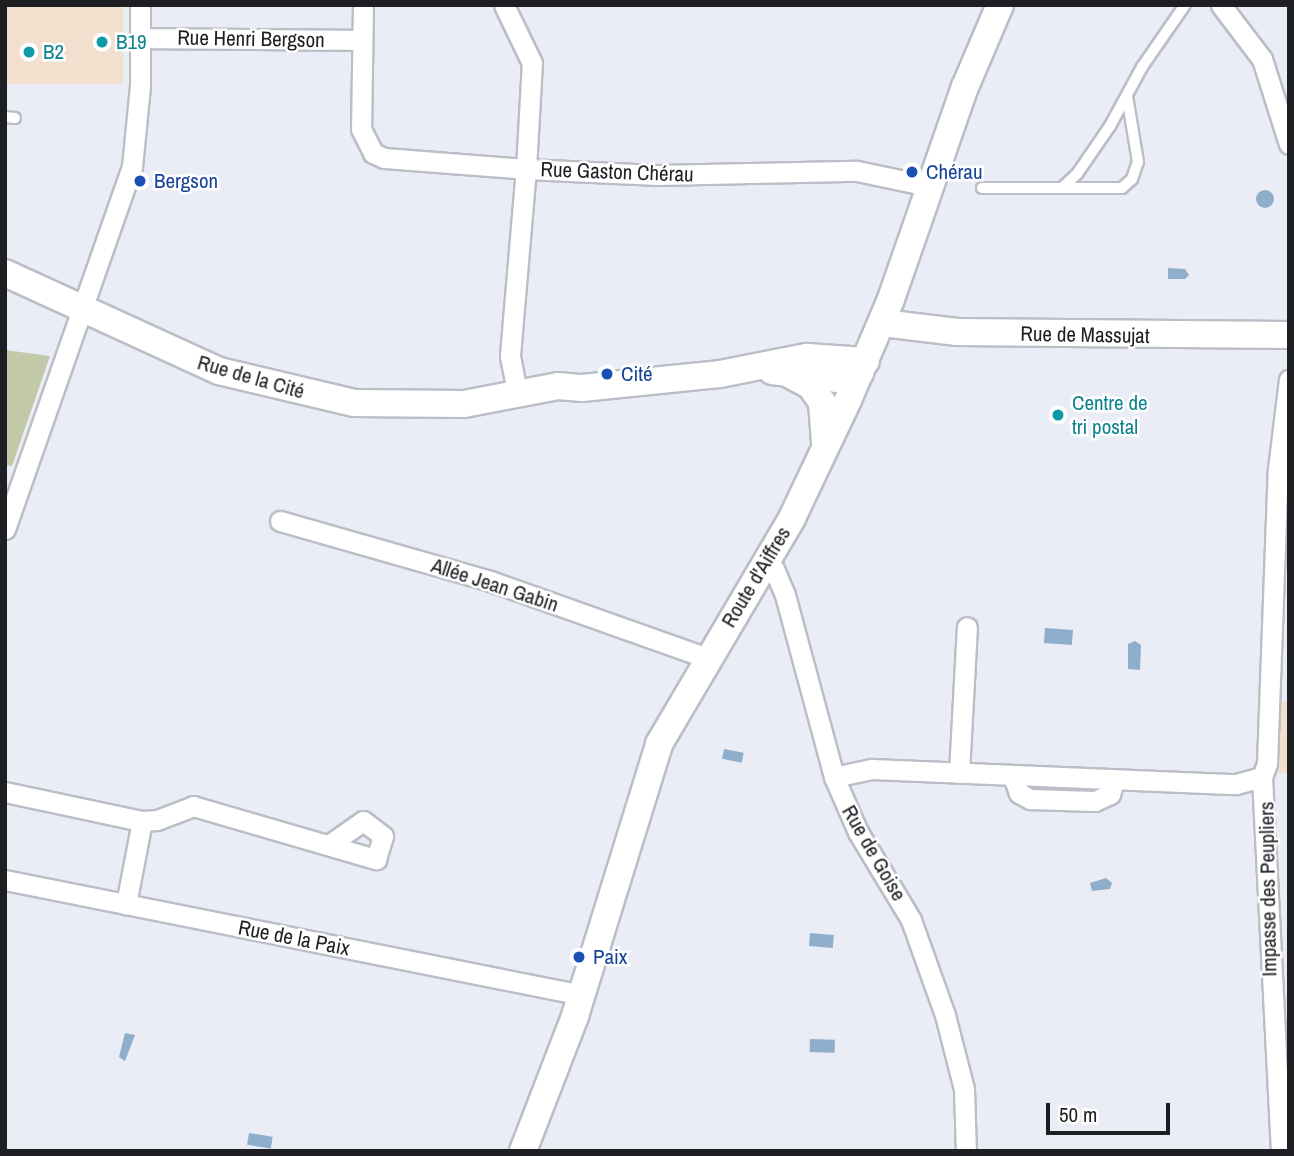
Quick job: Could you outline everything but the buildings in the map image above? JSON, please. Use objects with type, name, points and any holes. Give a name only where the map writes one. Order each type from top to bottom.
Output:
[{"type":"street","points":[[5,529],[79,308],[132,167],[141,37],[140,5]]},
{"type":"street","points":[[363,5],[362,129],[373,153],[384,158],[526,169],[532,63],[504,5]]},
{"type":"street","name":"Route d'Aiffres","points":[[523,1151],[582,995],[659,744],[765,561],[824,450],[863,367],[882,323],[929,186],[1000,5]]},
{"type":"street","points":[[1221,5],[1262,59],[1289,144]]},
{"type":"street","name":"Rue Henri Bergson","points":[[141,37],[362,40]]},
{"type":"street","name":"Rue Gaston Chérau","points":[[517,392],[510,355],[526,169],[658,175],[857,171],[929,186]]},
{"type":"street","name":"Rue de la Cité","points":[[5,273],[189,358],[257,383],[354,403],[433,404],[491,388],[517,392],[753,369],[807,358],[863,367]]},
{"type":"street","name":"Rue de Massujat","points":[[882,323],[912,330],[968,332],[1289,335]]},
{"type":"street","name":"Rue de la Cité","points":[[753,369],[837,379],[863,367]]},
{"type":"street","name":"Rue de la Cité","points":[[784,372],[810,385],[822,402],[824,450]]},
{"type":"street","points":[[1262,777],[1267,763],[1278,469],[1289,380]]},
{"type":"street","name":"Allée Jean Gabin","points":[[280,521],[489,581],[707,658]]},
{"type":"street","name":"Rue de Goise","points":[[765,561],[774,569],[785,595],[834,776],[858,832],[911,920],[945,1015],[964,1088],[966,1151]]},
{"type":"street","points":[[959,773],[967,627]]},
{"type":"street","name":"Impasse des Peupliers","points":[[834,776],[872,769],[1236,784],[1262,777],[1281,1047],[1284,1107],[1281,1151]]},
{"type":"street","points":[[5,792],[142,821],[158,820],[193,806],[332,843]]},
{"type":"street","points":[[125,904],[142,821]]},
{"type":"street","name":"Rue de la Paix","points":[[5,880],[582,995]]},
{"type":"lane","points":[[1062,188],[1077,174],[1185,5]]},
{"type":"lane","points":[[982,188],[1110,190],[1132,179],[1138,162],[1127,96]]},
{"type":"shaded area","points":[[5,5],[123,5],[123,84],[5,84]]},
{"type":"shaded area","points":[[1280,701],[1289,702],[1289,774],[1277,773]]},
{"type":"green space","points":[[5,350],[50,356],[12,466],[5,465]]},
{"type":"water","points":[[1265,190],[1271,193],[1274,199],[1271,205],[1265,208],[1259,205],[1256,199],[1259,193]]},
{"type":"water","points":[[1168,268],[1185,269],[1189,275],[1185,279],[1168,279]]},
{"type":"water","points":[[1045,628],[1073,630],[1072,645],[1044,643]]},
{"type":"water","points":[[1135,641],[1141,645],[1140,670],[1128,669],[1128,644]]},
{"type":"water","points":[[724,749],[744,753],[742,763],[722,759]]},
{"type":"water","points":[[1106,878],[1112,883],[1110,889],[1092,891],[1090,883]]},
{"type":"water","points":[[810,933],[834,935],[833,948],[809,946]]},
{"type":"water","points":[[125,1033],[135,1035],[125,1061],[119,1057]]},
{"type":"water","points":[[810,1039],[835,1040],[835,1053],[810,1052]]},
{"type":"water","points":[[249,1133],[273,1137],[271,1149],[247,1145]]},
{"type":"place","name":"B19","points":[[102,42]]},
{"type":"place","name":"B2","points":[[29,52]]},
{"type":"place","name":"Chérau","points":[[912,172]]},
{"type":"place","name":"Bergson","points":[[140,181]]},
{"type":"place","name":"Cité","points":[[607,374]]},
{"type":"place","name":"Centre de tri postal","points":[[1058,415]]},
{"type":"place","name":"Paix","points":[[579,957]]}]
